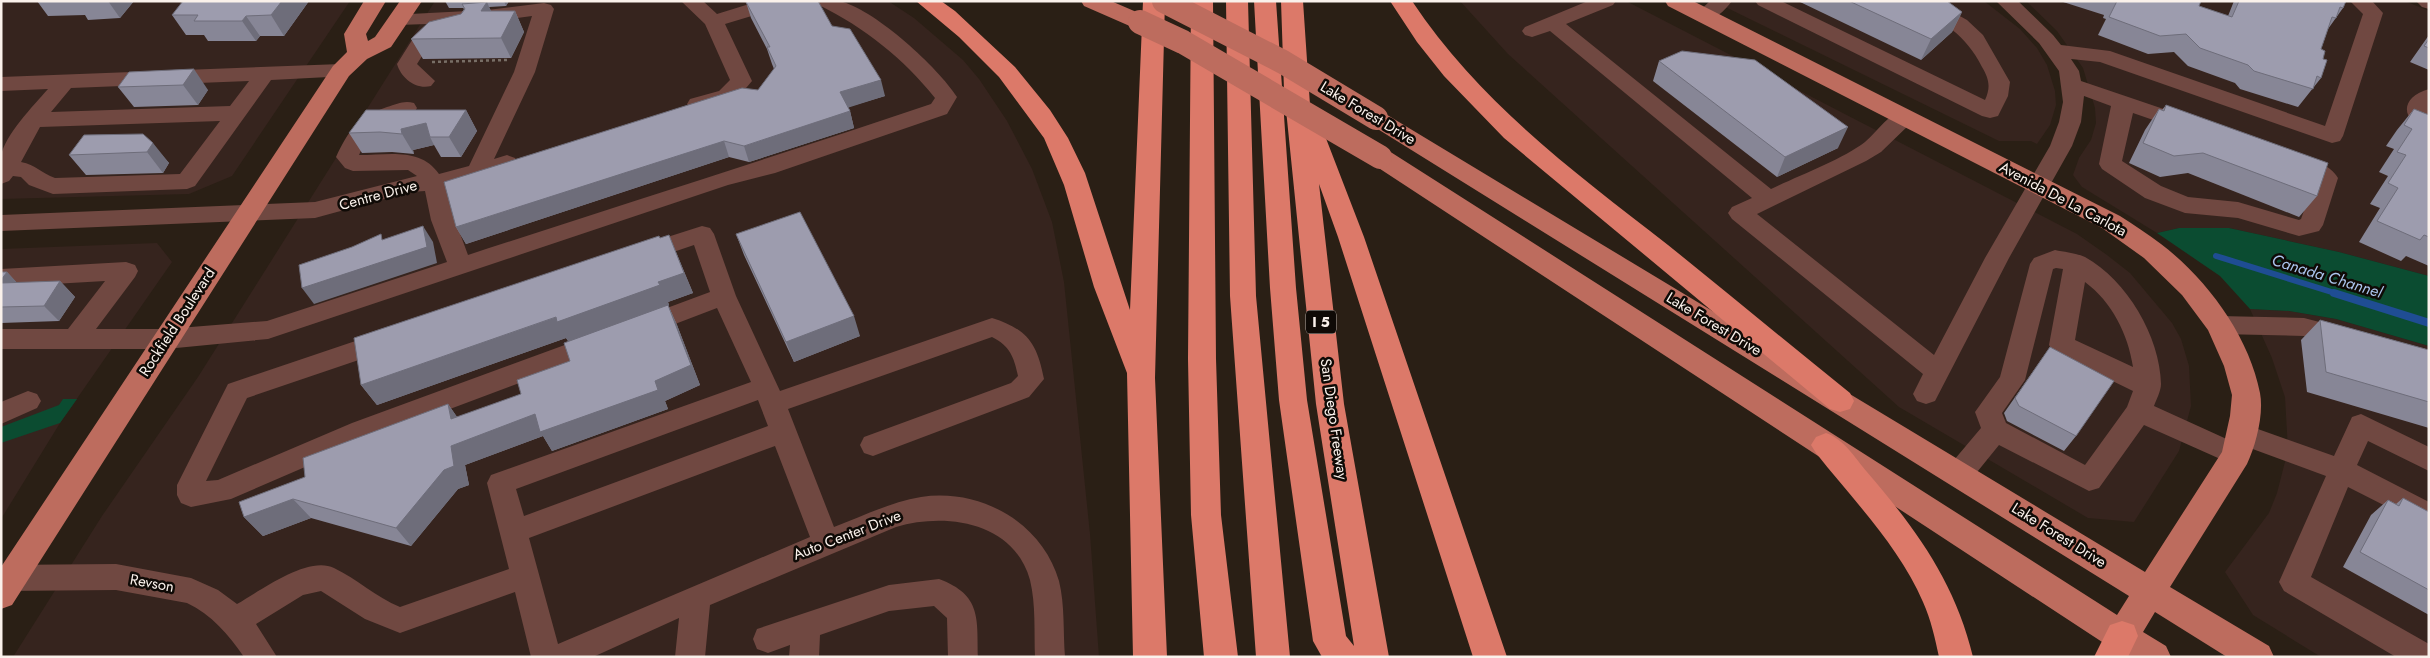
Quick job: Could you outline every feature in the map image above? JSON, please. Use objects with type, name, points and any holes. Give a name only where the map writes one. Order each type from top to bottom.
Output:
[{"type":"highway","points":[[927,1],[957,24],[1008,73],[1028,97],[1058,143],[1081,194],[1099,262],[1141,378]]},
{"type":"highway","points":[[1150,657],[1141,378],[1154,1]]},
{"type":"highway","points":[[1202,1],[1202,369],[1206,515],[1221,657]]},
{"type":"highway","points":[[1237,1],[1243,296],[1273,657]]},
{"type":"highway","points":[[1265,1],[1283,288],[1293,400],[1330,641],[1342,657]]},
{"type":"highway","name":"San Diego Freeway","points":[[1292,1],[1296,90],[1330,404],[1372,657]]},
{"type":"highway","points":[[1401,1],[1411,18],[1446,63],[1493,114],[1571,183],[1840,401]]},
{"type":"highway","points":[[1296,90],[1351,238],[1490,657]]},
{"type":"highway","points":[[1826,445],[1923,568],[1934,588],[1952,634],[1956,657]]},
{"type":"main road","points":[[359,54],[355,34],[375,1]]},
{"type":"main road","points":[[1092,1],[1183,42],[1380,157],[1826,445],[2116,647],[2154,657]]},
{"type":"main road","name":"Lake Forest Drive","points":[[1164,1],[1283,62],[2257,657]]},
{"type":"main road","name":"Avenida De La Carlota","points":[[1676,1],[1713,8],[1904,117],[2111,222],[2153,251],[2191,288],[2219,325],[2238,366],[2246,395],[2238,444],[2116,647]]},
{"type":"main road","name":"Rockfield Boulevard","points":[[5,584],[341,71],[359,54],[383,42],[405,10]]},
{"type":"street","points":[[680,110],[726,96],[741,81],[714,21],[691,1]]},
{"type":"street","points":[[714,21],[781,1]]},
{"type":"street","points":[[1,339],[166,339],[268,330],[723,179],[767,168],[939,109],[946,97],[927,72],[884,36],[847,11],[826,1]]},
{"type":"street","points":[[1532,31],[1606,1]]},
{"type":"street","points":[[1765,1],[1990,111],[1999,94],[2000,79],[1976,36],[1960,23],[1923,2]]},
{"type":"street","points":[[1926,394],[2060,146],[2070,122],[2074,102],[2069,71],[2046,39],[2006,1]]},
{"type":"street","points":[[2055,51],[2103,56],[2332,136],[2373,14],[2365,2]]},
{"type":"street","points":[[405,10],[503,15],[542,14]]},
{"type":"street","points":[[477,172],[518,68],[542,14]]},
{"type":"street","points":[[427,72],[409,70],[407,64],[422,41],[428,36],[447,30],[542,14]]},
{"type":"street","points":[[1552,23],[1769,198]]},
{"type":"street","points":[[1,84],[341,71]]},
{"type":"street","points":[[65,82],[34,120],[16,147],[5,172],[28,171],[37,180],[53,186],[187,181],[265,74]]},
{"type":"street","points":[[2070,84],[2205,131]]},
{"type":"street","points":[[2429,96],[2418,105],[2418,116],[2429,122]]},
{"type":"street","points":[[2122,102],[2122,113],[2110,164],[2153,192],[2185,205],[2238,210],[2299,228],[2311,225],[2327,178],[2316,169],[2270,153]]},
{"type":"street","points":[[406,108],[370,122],[357,133],[347,157],[353,163],[412,162],[425,170],[434,183],[443,220],[461,266]]},
{"type":"street","points":[[34,120],[236,113]]},
{"type":"street","points":[[1904,117],[1873,147],[1858,156],[1740,213],[1938,372]]},
{"type":"street","name":"Centre Drive","points":[[1,223],[249,214],[307,224],[334,222],[416,195],[434,183],[524,158]]},
{"type":"street","points":[[618,262],[702,234],[724,296],[769,396],[826,542]]},
{"type":"street","points":[[2055,259],[2076,263],[2107,286],[2137,332],[2143,351],[2148,386],[2139,412],[2090,480],[1996,430],[1988,412],[2012,380],[2042,264],[2055,259]]},
{"type":"street","points":[[2076,263],[2062,345],[2148,386]]},
{"type":"street","points":[[1,278],[126,272],[75,338]]},
{"type":"street","points":[[414,331],[237,391],[191,485],[190,495],[221,491],[361,431],[724,296]]},
{"type":"street","points":[[2219,325],[2304,327],[2371,346]]},
{"type":"street","points":[[546,657],[501,484],[769,396],[992,327],[1004,331],[1027,354],[1031,379],[1020,390],[873,445]]},
{"type":"street","points":[[1,414],[28,401]]},
{"type":"street","points":[[2139,412],[2238,444],[2342,470],[2429,516]]},
{"type":"street","points":[[2424,657],[2294,582],[2361,425],[2429,460]]},
{"type":"street","points":[[1959,474],[1996,430]]},
{"type":"street","points":[[513,532],[783,432]]},
{"type":"street","name":"Auto Center Drive","points":[[560,657],[826,542],[890,517],[930,508],[964,510],[996,521],[1014,532],[1025,544],[1041,569],[1046,589],[1050,657]]},
{"type":"street","points":[[236,621],[296,584],[324,578],[375,610],[400,620],[525,576]]},
{"type":"street","name":"Revson","points":[[5,584],[116,577],[191,590],[208,599],[236,621],[262,657]]},
{"type":"street","points":[[768,639],[889,598],[939,592],[962,612],[963,657]]},
{"type":"street","points":[[690,657],[696,597]]},
{"type":"street","points":[[804,657],[806,626]]},
{"type":"path","points":[[427,72],[518,68]]},
{"type":"shaded area","points":[[1,1],[350,1],[232,176],[189,194],[1,199]]},
{"type":"shaded area","points":[[435,1],[888,1],[914,18],[963,60],[979,79],[1007,121],[1032,169],[1052,222],[1064,282],[1090,534],[1099,657],[13,657],[102,516],[198,377]]},
{"type":"shaded area","points":[[1460,1],[1626,1],[2077,234],[2107,255],[2130,273],[2172,323],[2181,339],[2189,366],[2191,406],[2179,451],[2134,522],[2088,518],[1899,407],[1508,54]]},
{"type":"shaded area","points":[[1713,1],[1984,1],[2020,29],[2037,48],[2047,65],[2055,91],[2056,105],[2050,125],[2037,144],[2031,141],[1999,141]]},
{"type":"shaded area","points":[[2026,1],[2405,1],[2429,11],[2429,276],[2339,252],[2229,228],[2179,228],[2157,233],[2082,187],[2073,175],[2079,158],[2091,140],[2096,123],[2095,108],[2083,68],[2057,31]]},
{"type":"shaded area","points":[[157,243],[172,262],[60,423],[1,519],[1,249]]},
{"type":"shaded area","points":[[2250,309],[2289,311],[2336,319],[2429,346],[2429,657],[2321,657],[2253,615],[2225,572],[2269,513],[2277,493],[2288,450],[2285,397],[2272,358]]},
{"type":"green space","points":[[2179,228],[2229,228],[2339,252],[2429,276],[2429,346],[2336,319],[2289,311],[2250,309],[2220,276],[2157,233]]},
{"type":"green space","points":[[63,399],[77,399],[60,423],[1,443],[1,427],[59,405]]},
{"type":"building","points":[[183,1],[282,1],[271,15],[246,16],[242,21],[194,21],[198,15],[172,15]]},
{"type":"building","points":[[818,1],[832,26],[850,29],[881,80],[840,92],[850,111],[744,146],[724,141],[456,227],[444,182],[742,88],[758,90],[776,66],[767,47],[770,47],[746,2]]},
{"type":"building","points":[[1849,1],[1947,1],[1962,12],[1931,39]]},
{"type":"building","points":[[2117,1],[2201,1],[2199,6],[2232,17],[2239,1],[2346,1],[2343,8],[2340,7],[2336,18],[2332,17],[2321,49],[2325,51],[2323,59],[2327,60],[2321,78],[2317,76],[2313,89],[2254,71],[2248,65],[2200,48],[2186,34],[2160,36],[2109,17]]},
{"type":"building","points":[[487,2],[481,11],[515,11],[501,38],[411,39],[429,22],[461,14],[465,9],[462,4]]},
{"type":"building","points":[[2429,39],[2429,48],[2424,46]]},
{"type":"building","points":[[1682,51],[1755,60],[1848,127],[1785,157],[1659,61]]},
{"type":"building","points":[[194,69],[183,85],[118,87],[129,72]]},
{"type":"building","points":[[2166,105],[2328,163],[2317,196],[2203,153],[2174,156],[2143,143],[2159,109],[2164,111]]},
{"type":"building","points":[[2414,109],[2429,115],[2429,237],[2424,235],[2420,240],[2377,221],[2398,188],[2388,183],[2406,155],[2397,152],[2412,129],[2404,125]]},
{"type":"building","points":[[366,110],[466,110],[449,137],[430,137],[426,123],[401,129],[402,134],[380,132],[349,133]]},
{"type":"building","points":[[143,134],[153,143],[147,152],[69,155],[84,135]]},
{"type":"building","points":[[800,212],[854,316],[786,342],[736,234]]},
{"type":"building","points":[[423,226],[427,247],[302,288],[299,265],[352,247],[381,234],[382,240]]},
{"type":"building","points":[[669,235],[684,273],[658,282],[660,285],[557,322],[556,317],[361,385],[354,338],[659,236],[660,238]]},
{"type":"building","points":[[1,272],[7,272],[1,280]]},
{"type":"building","points":[[60,281],[44,306],[1,307],[1,283]]},
{"type":"building","points":[[668,305],[691,365],[655,381],[658,390],[540,432],[535,414],[451,446],[454,466],[444,470],[396,528],[293,499],[244,517],[239,502],[305,477],[303,458],[448,404],[451,419],[521,394],[517,380],[570,361],[564,343]]},
{"type":"building","points":[[2320,320],[2429,350],[2429,402],[2326,372]]},
{"type":"building","points":[[2050,347],[2114,381],[2076,436],[2019,406],[2015,398]]},
{"type":"building","points":[[2403,498],[2429,512],[2429,590],[2360,552],[2388,500],[2399,506]]},
{"type":"waterway","name":"Canada Channel","points":[[2216,256],[2338,294]]},
{"type":"waterway","name":"Canada Channel","points":[[2334,293],[2429,323]]}]
